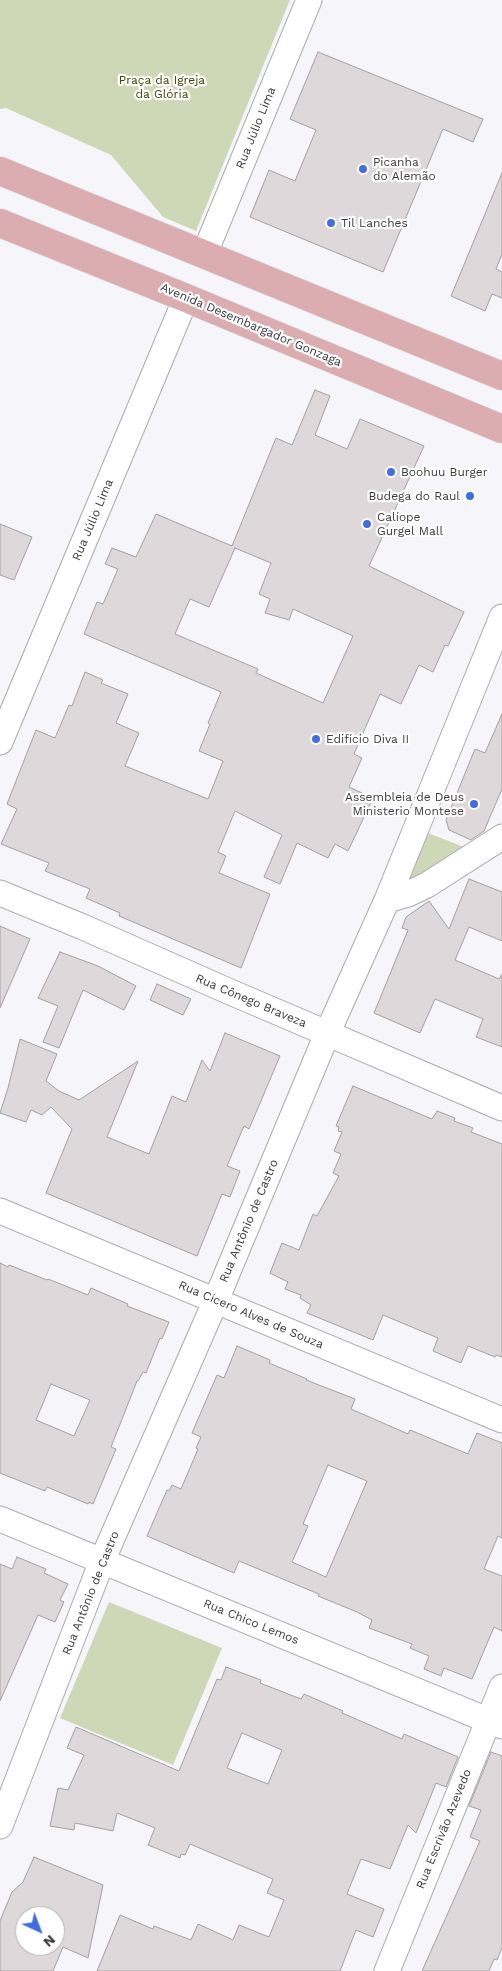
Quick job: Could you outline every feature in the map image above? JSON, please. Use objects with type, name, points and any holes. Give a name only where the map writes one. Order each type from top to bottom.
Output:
[{"type":"main road","points":[[0,171],[502,376]]},
{"type":"main road","name":"Avenida Desembargador Gonzaga","points":[[0,223],[502,429]]},
{"type":"street","name":"Rua Júlio Lima","points":[[204,255],[309,0]]},
{"type":"street","name":"Rua Júlio Lima","points":[[0,742],[186,298]]},
{"type":"street","name":"Rua Antônio de Castro","points":[[1,1823],[102,1561],[216,1300],[327,1034],[387,900],[502,617]]},
{"type":"street","points":[[387,900],[408,894],[427,885],[502,837]]},
{"type":"street","name":"Rua Cônego Braveza","points":[[0,893],[502,1108]]},
{"type":"street","name":"Rua Cícero Alves de Souza","points":[[0,1211],[502,1420]]},
{"type":"street","name":"Rua Chico Lemos","points":[[0,1519],[495,1723]]},
{"type":"street","name":"Rua Escrivão Azevedo","points":[[387,1971],[495,1723],[502,1687]]},
{"type":"green space","name":"Praça da Igreja da Glória","points":[[0,0],[290,0],[196,231],[163,217],[111,155],[6,108],[0,109]]},
{"type":"green space","points":[[420,830],[472,850],[397,887]]},
{"type":"green space","points":[[109,1602],[222,1648],[173,1765],[60,1718]]},
{"type":"building","points":[[318,52],[483,119],[473,142],[443,129],[383,272],[250,217],[269,170],[295,181],[316,130],[290,119]]},
{"type":"building","points":[[502,173],[502,254],[496,269],[502,272],[502,298],[492,294],[485,311],[451,296]]},
{"type":"building","points":[[315,390],[330,396],[315,435],[347,449],[360,419],[424,446],[369,566],[464,612],[448,646],[445,645],[433,672],[419,665],[401,704],[380,694],[354,754],[362,758],[349,787],[373,798],[348,851],[335,844],[328,858],[297,843],[280,884],[264,877],[282,835],[235,811],[218,852],[226,856],[219,873],[270,894],[241,968],[119,916],[120,913],[86,898],[90,889],[45,871],[49,863],[1,844],[17,809],[7,804],[36,730],[55,738],[69,705],[72,706],[85,672],[103,680],[101,683],[128,694],[116,723],[139,733],[125,766],[208,799],[223,761],[199,751],[221,692],[84,634],[97,602],[103,604],[118,569],[105,564],[112,548],[136,557],[156,514],[232,546],[276,438],[292,445]],"holes":[[[235,548],[271,563],[259,594],[270,599],[265,613],[289,620],[293,609],[353,636],[323,703],[256,673],[258,669],[175,634],[190,599],[209,607]]]},
{"type":"building","points":[[0,524],[32,537],[14,580],[0,575]]},
{"type":"building","name":"Assembleia de Deus Ministerio Montese","points":[[502,714],[502,789],[484,831],[471,840],[449,830],[446,820],[475,749],[485,753]]},
{"type":"building","points":[[469,879],[502,892],[502,941],[469,927],[455,960],[499,979],[502,974],[502,1047],[476,1037],[483,1019],[435,999],[420,1033],[374,1013],[408,930],[402,928],[406,917],[429,901],[449,929]]},
{"type":"building","points":[[0,926],[30,939],[0,1008]]},
{"type":"building","points":[[60,952],[98,966],[136,986],[124,1010],[83,990],[59,1048],[43,1042],[58,1006],[38,998]]},
{"type":"building","points":[[157,984],[191,999],[183,1015],[150,1000]]},
{"type":"building","points":[[225,1033],[280,1056],[249,1129],[244,1126],[227,1166],[240,1171],[230,1197],[222,1194],[197,1256],[46,1193],[72,1129],[51,1107],[42,1115],[31,1110],[26,1122],[0,1113],[20,1039],[57,1054],[46,1081],[59,1091],[79,1100],[138,1061],[107,1137],[149,1154],[172,1096],[186,1102],[202,1060],[210,1071]]},
{"type":"building","points":[[353,1086],[432,1119],[437,1111],[455,1118],[454,1121],[473,1128],[471,1132],[502,1144],[502,1357],[496,1355],[495,1357],[468,1346],[461,1363],[433,1351],[438,1338],[383,1315],[373,1340],[307,1313],[311,1305],[300,1298],[301,1295],[285,1289],[288,1282],[270,1273],[282,1243],[299,1250],[313,1214],[317,1216],[339,1176],[333,1173],[341,1154],[334,1151],[342,1132],[338,1131],[339,1127],[336,1126]]},
{"type":"building","points":[[0,1263],[88,1295],[91,1288],[128,1304],[127,1306],[169,1322],[162,1339],[160,1338],[146,1373],[143,1372],[137,1381],[111,1447],[116,1449],[93,1504],[89,1502],[88,1504],[47,1487],[45,1491],[0,1473]],"holes":[[[51,1384],[90,1400],[74,1436],[36,1420]]]},
{"type":"building","points":[[237,1346],[270,1360],[269,1363],[306,1380],[355,1399],[351,1409],[408,1434],[410,1430],[468,1454],[477,1433],[502,1443],[502,1538],[498,1536],[484,1569],[502,1576],[502,1631],[494,1627],[472,1679],[444,1668],[441,1676],[424,1669],[429,1656],[410,1648],[412,1644],[369,1628],[372,1620],[318,1596],[319,1594],[239,1561],[234,1573],[147,1536],[167,1490],[169,1491],[172,1485],[181,1489],[198,1449],[196,1448],[201,1437],[192,1433],[217,1375],[224,1378]],"holes":[[[328,1465],[367,1481],[326,1577],[292,1562],[308,1526],[303,1524]]]},
{"type":"building","points":[[17,1557],[46,1569],[44,1573],[68,1584],[60,1600],[64,1602],[55,1622],[38,1615],[0,1701],[0,1564],[12,1569]]},
{"type":"building","points":[[226,1667],[261,1680],[260,1683],[301,1699],[304,1694],[402,1739],[404,1734],[458,1757],[446,1787],[436,1783],[416,1833],[408,1825],[390,1869],[361,1859],[347,1894],[384,1909],[373,1937],[356,1930],[340,1971],[97,1971],[120,1915],[153,1929],[154,1926],[191,1940],[198,1924],[233,1940],[239,1925],[269,1937],[284,1900],[267,1893],[273,1879],[190,1844],[185,1855],[181,1854],[180,1858],[148,1845],[155,1828],[117,1813],[113,1831],[75,1823],[74,1830],[50,1826],[58,1788],[68,1790],[84,1755],[67,1748],[76,1727],[179,1771],[217,1679],[221,1680]],"holes":[[[242,1733],[282,1750],[268,1784],[227,1768]]]},
{"type":"building","points":[[491,1752],[502,1756],[502,1948],[497,1960],[494,1959],[489,1971],[422,1971],[480,1841],[470,1837],[481,1810],[469,1806]]},
{"type":"building","points":[[34,1857],[103,1885],[88,1958],[65,1948],[65,1906],[15,1906],[15,1956],[59,1956],[53,1971],[0,1971],[0,1921],[12,1892],[23,1882]]},
{"type":"place","name":"Picanha do Alemão","points":[[363,169]]},
{"type":"place","name":"Til Lanches","points":[[331,223]]},
{"type":"place","name":"Boohuu Burger","points":[[391,472]]},
{"type":"place","name":"Budega do Raul","points":[[470,496]]},
{"type":"place","name":"Calíope Gurgel Mall","points":[[367,524]]},
{"type":"place","name":"Edifício Diva II","points":[[316,739]]},
{"type":"place","name":"Assembleia de Deus Ministerio Montese","points":[[474,804]]}]
